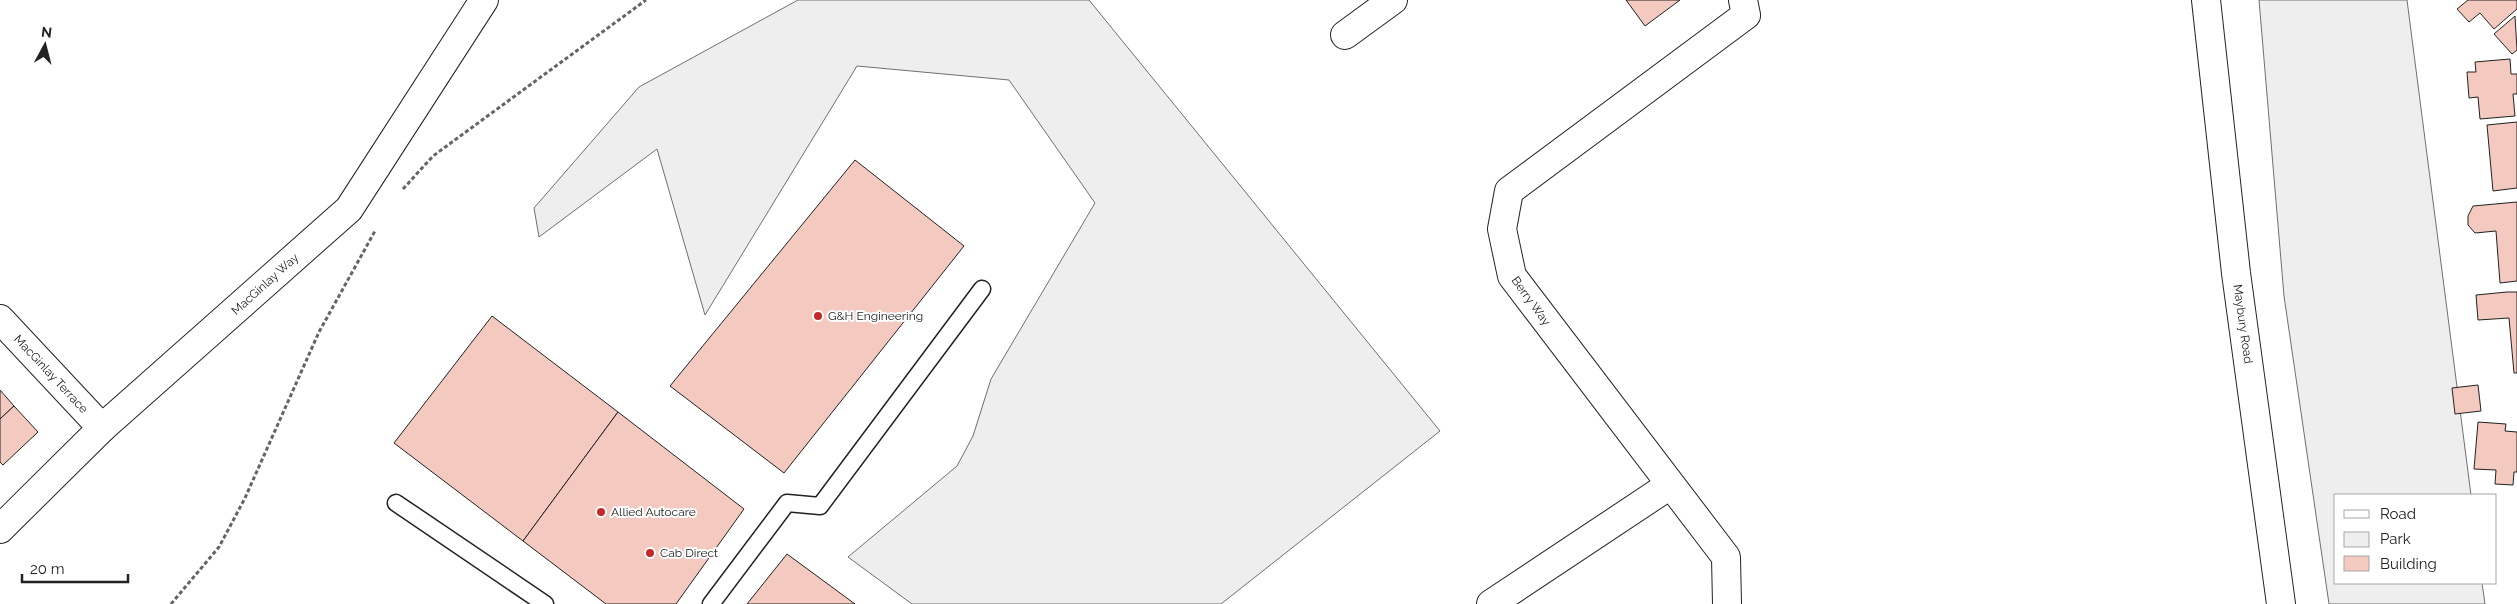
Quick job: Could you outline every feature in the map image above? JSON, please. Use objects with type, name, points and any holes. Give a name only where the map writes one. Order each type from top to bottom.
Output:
[{"type":"street","name":"MacGinlay Way","points":[[0,529],[102,428],[349,209],[484,0]]},
{"type":"street","points":[[1345,35],[1393,0]]},
{"type":"street","name":"Berry Way","points":[[1727,604],[1726,557],[1512,276],[1502,229],[1509,191],[1746,15],[1743,0]]},
{"type":"street","name":"Maybury Road","points":[[2206,0],[2236,274],[2281,604]]},
{"type":"street","name":"Maybury Road","points":[[2212,43],[2213,0]]},
{"type":"street","name":"MacGinlay Terrace","points":[[0,319],[102,428]]},
{"type":"street","points":[[1491,604],[1670,485]]},
{"type":"lane","points":[[711,604],[787,503],[820,506],[982,290]]},
{"type":"lane","points":[[396,503],[546,604]]},
{"type":"path","points":[[400,192],[434,156],[646,0]]},
{"type":"path","points":[[171,604],[218,547],[245,498],[319,332],[378,225]]},
{"type":"green space","points":[[798,0],[1089,0],[1440,431],[1221,604],[912,604],[848,557],[957,466],[973,436],[991,379],[1095,203],[1009,80],[857,66],[705,315],[657,149],[539,237],[534,208],[639,87]]},
{"type":"green space","points":[[2259,0],[2407,0],[2471,494],[2334,494],[2334,584],[2482,584],[2485,604],[2329,604],[2284,296]]},
{"type":"building","points":[[1626,0],[1680,0],[1645,26]]},
{"type":"building","points":[[2468,0],[2517,0],[2517,9],[2494,29],[2480,13],[2469,22],[2457,9]]},
{"type":"building","points":[[2515,16],[2517,50],[2512,54],[2494,34]]},
{"type":"building","points":[[2510,59],[2511,74],[2517,74],[2517,94],[2513,94],[2515,116],[2480,119],[2478,97],[2469,98],[2467,72],[2476,72],[2475,62]]},
{"type":"building","points":[[2517,122],[2517,188],[2493,191],[2487,125]]},
{"type":"building","name":"G&H Engineering","points":[[855,160],[964,246],[784,473],[670,386]]},
{"type":"building","points":[[2517,202],[2517,281],[2500,283],[2496,231],[2475,233],[2468,225],[2468,216],[2473,206]]},
{"type":"building","points":[[2517,292],[2517,373],[2514,373],[2509,318],[2478,320],[2476,295]]},
{"type":"building","points":[[492,316],[618,412],[523,541],[394,443]]},
{"type":"building","points":[[2478,385],[2481,411],[2455,414],[2452,388]]},
{"type":"building","points":[[0,390],[14,406],[0,419]]},
{"type":"building","points":[[14,406],[38,432],[3,465],[0,462],[0,419]]},
{"type":"building","points":[[618,412],[744,509],[676,604],[606,604],[523,541]]},
{"type":"building","points":[[2478,422],[2506,424],[2505,431],[2517,432],[2517,472],[2514,472],[2513,485],[2495,484],[2496,470],[2474,469]]},
{"type":"building","points":[[787,554],[855,604],[747,604]]},
{"type":"place","name":"G&H Engineering","points":[[818,316]]},
{"type":"place","name":"Allied Autocare","points":[[601,512]]},
{"type":"place","name":"Cab Direct","points":[[650,553]]}]
